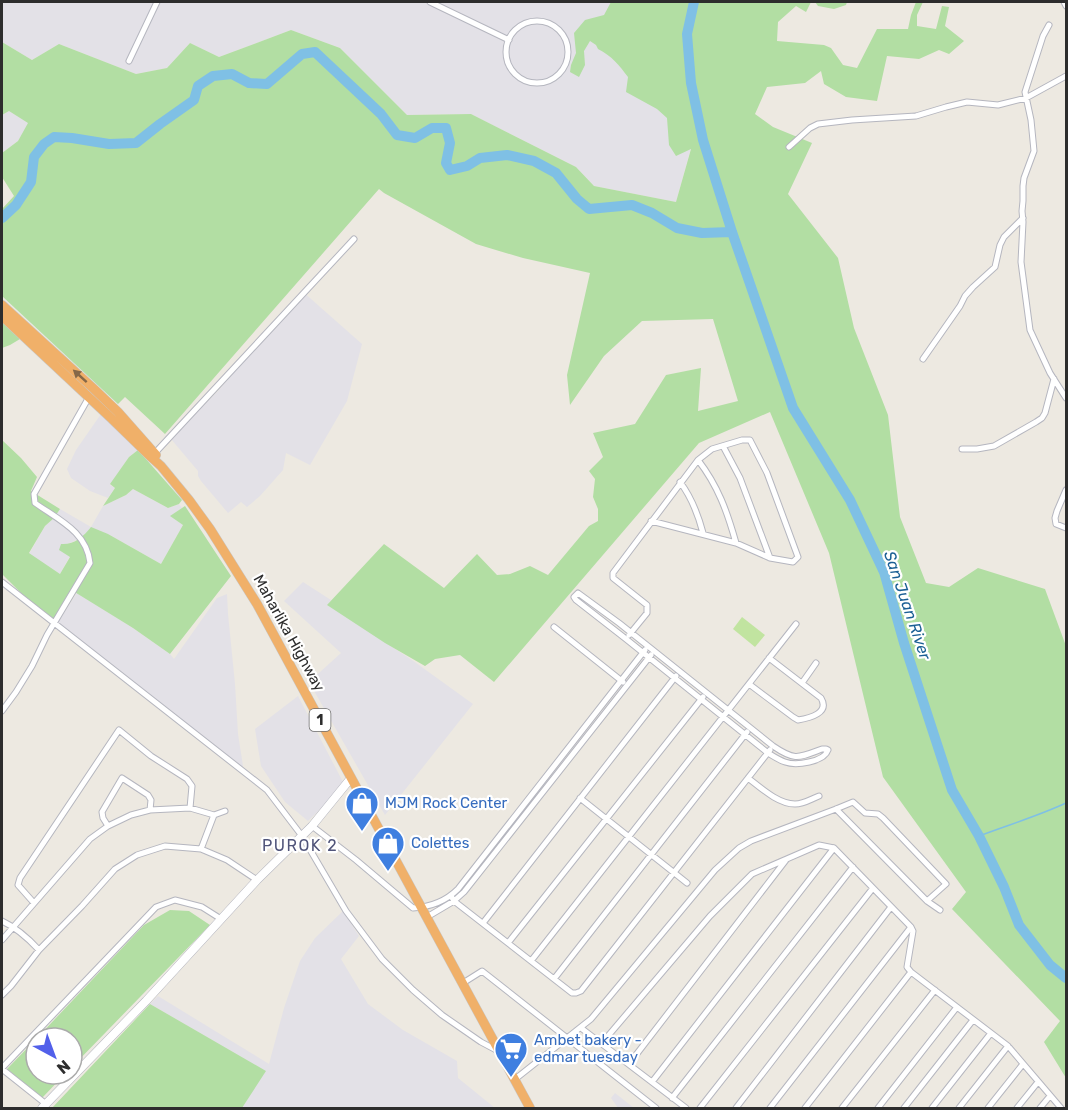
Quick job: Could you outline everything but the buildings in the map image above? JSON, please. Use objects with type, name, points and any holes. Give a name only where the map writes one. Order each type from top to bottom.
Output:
[{"type":"highway","name":"Maharlika Highway","points":[[2,304],[118,412],[195,508],[231,561],[263,615],[530,1108]]},
{"type":"highway","name":"Maharlika Highway","points":[[2,316],[153,455]]},
{"type":"street","points":[[129,61],[157,2]]},
{"type":"street","points":[[430,2],[509,40]]},
{"type":"street","points":[[1064,2],[1066,6]]},
{"type":"street","points":[[540,21],[553,25],[562,34],[568,47],[567,61],[560,73],[551,80],[541,83],[530,82],[520,78],[512,70],[506,56],[509,40],[516,29],[527,23],[540,21]]},
{"type":"street","points":[[1049,25],[1043,36],[1025,92],[1034,151],[1023,186],[1022,262],[1030,330],[1066,398]]},
{"type":"street","points":[[789,147],[818,124],[916,116],[967,102],[998,105],[1026,98],[1066,76]]},
{"type":"street","points":[[923,359],[965,297],[995,267],[1004,237],[1023,218]]},
{"type":"street","points":[[153,455],[354,239]]},
{"type":"street","points":[[962,449],[994,446],[1042,418],[1054,379]]},
{"type":"street","points":[[2,711],[32,666],[47,635],[90,563],[89,552],[78,533],[35,503],[34,494],[89,397]]},
{"type":"street","points":[[626,639],[647,613],[647,605],[613,578],[613,573],[651,521],[680,482],[698,460],[712,449],[742,440],[750,440],[767,473],[798,557],[793,562],[770,558],[736,543],[651,521]]},
{"type":"street","points":[[723,446],[740,478],[770,558]]},
{"type":"street","points":[[698,460],[720,495],[736,543]]},
{"type":"street","points":[[680,482],[689,493],[697,510],[703,533]]},
{"type":"street","points":[[1066,490],[1055,518],[1056,524],[1066,528]]},
{"type":"street","points":[[2,582],[267,790],[302,836],[346,911],[394,971],[458,1027],[500,1052]]},
{"type":"street","points":[[576,594],[581,594],[630,633],[773,747],[787,755],[800,757],[822,749],[828,750],[828,753],[824,757],[800,764],[785,762],[768,753],[576,600],[574,597],[576,594]]},
{"type":"street","points":[[531,960],[796,624]]},
{"type":"street","points":[[554,627],[624,682]]},
{"type":"street","points":[[427,917],[464,892],[624,682],[648,646]]},
{"type":"street","points":[[624,682],[654,651]]},
{"type":"street","points":[[749,684],[793,717],[801,720],[821,712],[824,708],[822,698],[769,658]]},
{"type":"street","points":[[802,683],[816,663]]},
{"type":"street","points":[[483,923],[679,672]]},
{"type":"street","points":[[508,943],[706,693]]},
{"type":"street","points":[[554,978],[750,728]]},
{"type":"street","points":[[34,903],[18,885],[20,878],[119,730],[151,756],[190,782],[192,786],[190,808]]},
{"type":"street","points":[[453,898],[572,993],[581,991],[773,747]]},
{"type":"street","points":[[108,826],[103,819],[102,812],[122,778],[148,795],[151,800],[150,810]]},
{"type":"street","points":[[221,919],[202,907],[175,900],[156,907],[2,1068],[44,1106],[146,1001],[257,880],[312,826],[351,778]]},
{"type":"street","points":[[748,778],[780,801],[794,804],[804,803],[819,796]]},
{"type":"street","points":[[580,798],[687,883]]},
{"type":"street","points":[[514,1080],[591,1019],[715,870],[739,848],[751,841],[853,802],[865,813],[878,814],[946,884],[927,901]]},
{"type":"street","points":[[2,940],[90,839],[108,826],[131,815],[150,810],[190,808],[214,815],[225,811]]},
{"type":"street","points":[[836,809],[927,901],[940,910]]},
{"type":"street","points":[[201,849],[214,815]]},
{"type":"street","points":[[312,826],[413,908],[421,908],[453,898]]},
{"type":"street","points":[[602,1043],[718,907],[752,874],[819,845],[834,848],[911,927],[913,931],[907,967],[911,972],[1008,1046],[1061,1108]]},
{"type":"street","points":[[2,995],[39,950],[115,869],[137,855],[165,846],[201,849],[227,860],[257,880]]},
{"type":"street","points":[[652,1082],[834,848]]},
{"type":"street","points":[[628,1064],[787,859]]},
{"type":"street","points":[[672,1098],[853,867]]},
{"type":"street","points":[[700,1108],[873,888]]},
{"type":"street","points":[[735,1108],[891,907]]},
{"type":"street","points":[[2,921],[30,940],[39,950]]},
{"type":"street","points":[[770,1108],[911,927]]},
{"type":"street","points":[[463,983],[482,971],[656,1108]]},
{"type":"street","points":[[805,1108],[911,972]]},
{"type":"street","points":[[842,1108],[935,990]]},
{"type":"street","points":[[878,1108],[957,1007]]},
{"type":"street","points":[[904,1108],[974,1020]]},
{"type":"street","points":[[581,1028],[686,1108]]},
{"type":"street","points":[[932,1108],[991,1033]]},
{"type":"street","points":[[959,1108],[1008,1046]]},
{"type":"street","points":[[988,1108],[1023,1064]]},
{"type":"street","points":[[1017,1108],[1038,1082]]},
{"type":"street","points":[[1040,1108],[1050,1096]]},
{"type":"shaded area","points":[[2,2],[672,2],[691,148],[676,202],[594,186],[576,167],[471,114],[407,115],[340,48],[291,30],[219,57],[190,43],[167,68],[136,74],[59,44],[32,60],[2,42]]},
{"type":"shaded area","points":[[9,111],[29,123],[18,141],[2,153],[2,115]]},
{"type":"shaded area","points":[[302,291],[362,344],[347,401],[310,465],[286,453],[283,470],[260,496],[247,507],[241,502],[228,513],[201,481],[198,471],[171,439],[219,390]]},
{"type":"shaded area","points":[[101,414],[118,428],[138,450],[129,457],[110,485],[115,488],[108,498],[90,491],[71,478],[67,469],[76,450]]},
{"type":"shaded area","points":[[133,489],[168,508],[179,504],[182,508],[171,516],[183,525],[161,564],[108,534],[83,537],[68,544],[70,556],[60,574],[29,554],[45,526],[60,509],[91,527],[103,506]]},
{"type":"shaded area","points":[[303,582],[331,600],[328,605],[412,660],[473,704],[385,815],[309,682],[341,653],[284,601]]},
{"type":"shaded area","points":[[77,593],[133,628],[174,659],[217,598],[227,594],[238,734],[243,766],[239,767],[56,625]]},
{"type":"shaded area","points":[[298,696],[343,782],[340,790],[308,821],[285,802],[261,766],[255,729]]},
{"type":"shaded area","points":[[343,911],[359,936],[341,959],[368,1004],[403,1030],[457,1061],[458,1078],[495,1108],[242,1108],[265,1071],[150,1004],[158,996],[269,1064],[300,961],[315,938]]},
{"type":"shaded area","points":[[615,1093],[634,1108],[618,1108],[611,1098]]},
{"type":"green space","points":[[611,2],[811,2],[806,12],[796,6],[778,22],[777,41],[824,45],[831,48],[843,65],[857,68],[877,29],[908,29],[916,2],[923,2],[917,15],[917,26],[936,29],[942,6],[949,7],[945,26],[964,41],[949,54],[939,50],[919,59],[887,56],[877,101],[846,97],[824,84],[821,71],[805,83],[767,87],[755,114],[773,127],[812,143],[788,194],[838,258],[854,328],[888,415],[900,517],[926,583],[949,587],[978,568],[1045,589],[1066,646],[1066,1078],[1044,1042],[1060,1021],[952,909],[966,892],[883,777],[829,553],[770,412],[699,443],[494,682],[460,655],[435,659],[425,666],[327,605],[384,544],[444,588],[477,554],[497,575],[510,574],[530,566],[548,575],[589,526],[598,521],[598,509],[593,497],[595,479],[589,471],[603,457],[593,433],[635,424],[666,375],[701,368],[698,411],[738,401],[713,319],[642,321],[604,356],[570,405],[567,375],[590,273],[523,258],[476,244],[379,189],[165,434],[125,397],[118,404],[2,296],[2,209],[14,196],[2,177],[2,153],[18,141],[28,123],[9,111],[2,115],[2,42],[32,60],[59,44],[136,74],[167,68],[190,43],[219,57],[291,30],[340,48],[407,115],[471,114],[576,167],[594,186],[676,202],[691,149],[676,156],[669,145],[667,118],[657,109],[626,92],[628,77],[615,61],[590,41],[584,51],[585,65],[579,77],[570,72],[576,53],[574,33],[585,20],[604,15]]},
{"type":"green space","points":[[815,2],[847,2],[846,5],[834,9],[818,6]]},
{"type":"green space","points":[[2,322],[20,339],[2,348]]},
{"type":"green space","points":[[2,440],[37,477],[31,491],[60,509],[45,526],[29,553],[60,574],[70,557],[59,550],[61,544],[78,540],[91,527],[161,564],[183,525],[170,516],[185,506],[231,576],[170,654],[73,591],[55,621],[34,606],[2,574]]},
{"type":"green space","points":[[138,450],[182,500],[179,504],[168,508],[133,489],[103,506],[115,488],[110,484],[129,457]]},
{"type":"green space","points":[[742,617],[765,635],[755,647],[733,629]]},
{"type":"green space","points":[[170,910],[189,911],[210,925],[84,1055],[84,1026],[48,1026],[144,925]]},
{"type":"green space","points":[[150,1004],[266,1071],[242,1108],[52,1108],[73,1086],[84,1086],[84,1074]]},
{"type":"green space","points":[[24,1051],[24,1083],[7,1069]]},
{"type":"green space","points":[[28,1086],[54,1086],[42,1098]]},
{"type":"waterway","name":"San Juan River","points":[[694,2],[687,34],[691,83],[703,140],[793,408],[850,500],[884,572],[904,643],[952,790],[979,836],[1004,887],[1019,925],[1050,965],[1066,978]]},
{"type":"waterway","points":[[2,218],[16,205],[31,182],[34,157],[44,144],[54,137],[109,144],[136,143],[194,100],[198,86],[213,76],[232,74],[249,83],[267,84],[302,54],[315,52],[381,114],[397,135],[415,138],[432,128],[446,128],[450,143],[446,163],[450,170],[467,166],[480,158],[507,155],[534,161],[556,173],[577,199],[589,209],[632,205],[652,213],[677,228],[702,233],[732,232]]},
{"type":"waterway","points":[[979,836],[1066,803]]},
{"type":"place","name":"MJM Rock Center","points":[[362,832]]},
{"type":"place","name":"Colettes","points":[[388,872]]},
{"type":"place","name":"Ambet bakery - edmar tuesday","points":[[511,1078]]},
{"type":"district","name":"PUROK 2","points":[[300,845]]}]
